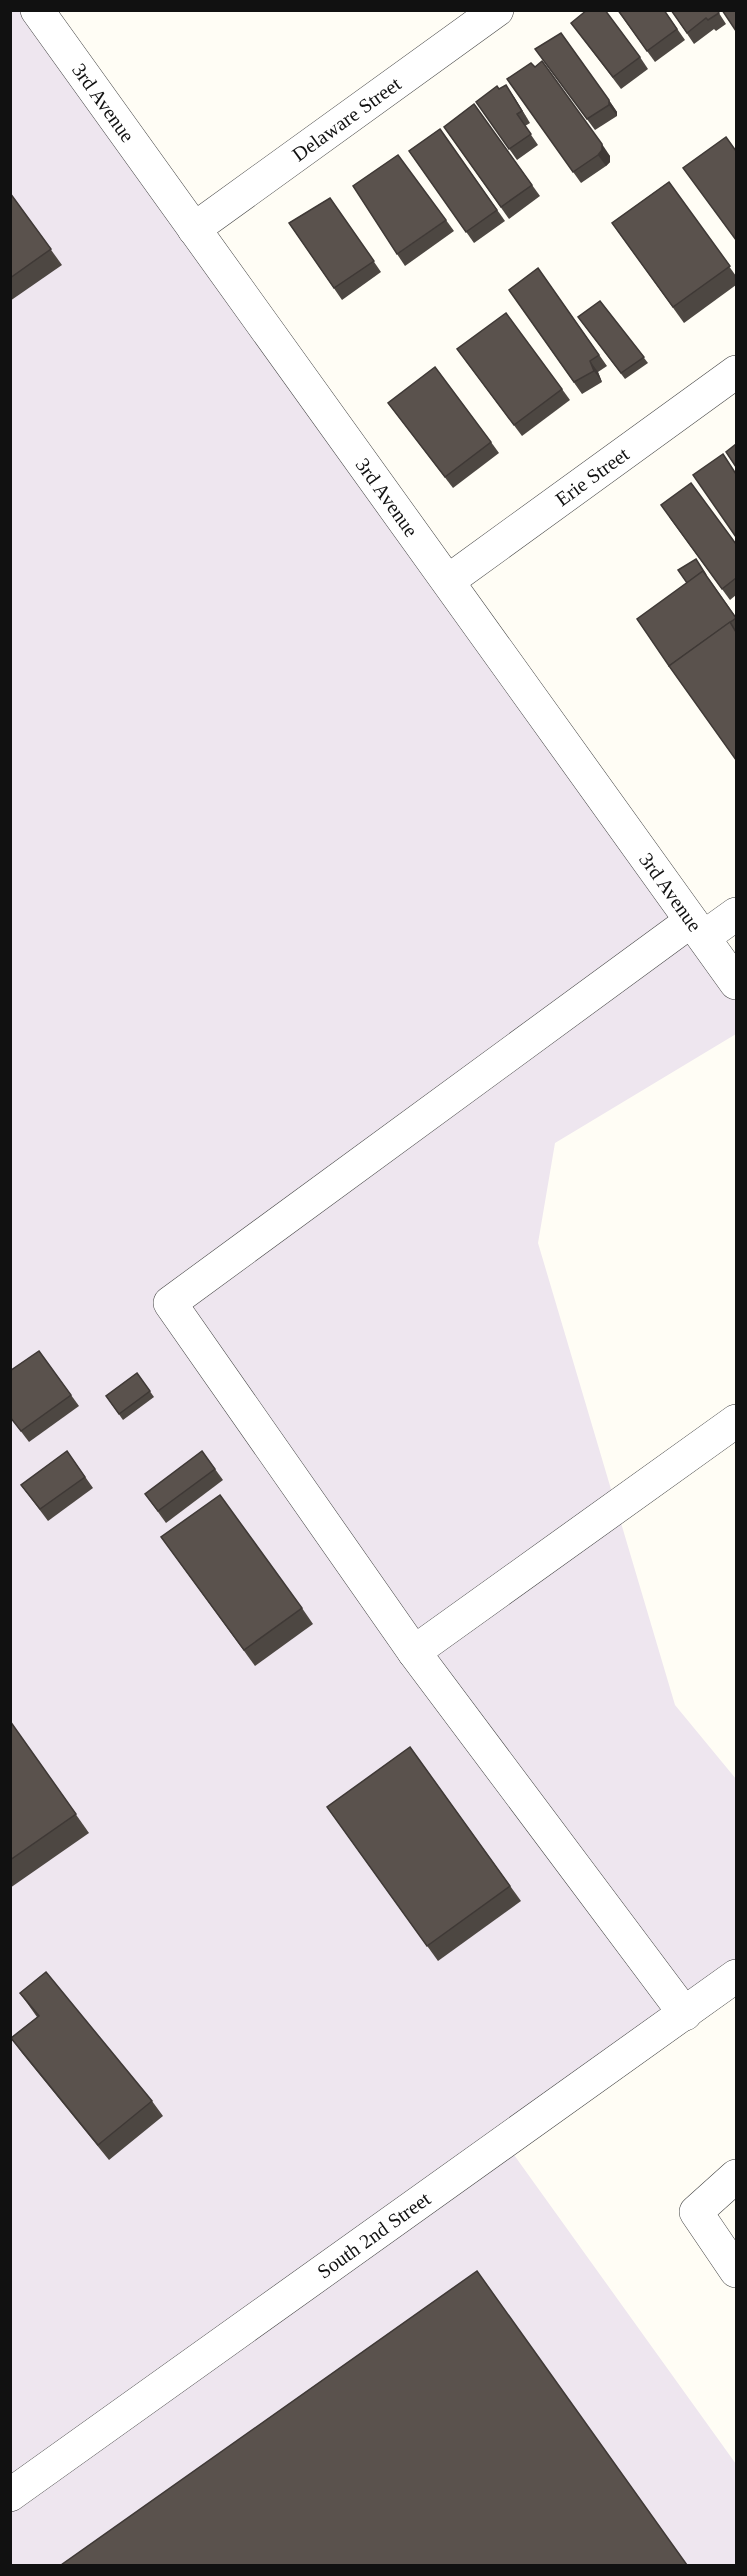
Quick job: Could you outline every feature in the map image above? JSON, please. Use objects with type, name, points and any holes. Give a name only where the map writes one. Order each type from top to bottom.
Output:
[{"type":"street","name":"3rd Avenue","points":[[37,10],[736,983]]},
{"type":"street","name":"Delaware Street","points":[[194,229],[497,10]]},
{"type":"street","name":"Erie Street","points":[[448,581],[736,372]]},
{"type":"street","points":[[685,2014],[414,1652],[170,1303],[698,929],[736,914]]},
{"type":"street","points":[[414,1652],[736,1421]]},
{"type":"street","name":"South 2nd Street","points":[[10,2495],[736,1976]]},
{"type":"street","points":[[736,2176],[696,2212],[736,2271]]},
{"type":"shaded area","points":[[37,10],[736,994],[736,1034],[555,1143],[538,1243],[675,1705],[736,1779],[736,1972],[504,2141],[736,2464],[736,2565],[11,2566],[10,11]]},
{"type":"building","points":[[587,10],[605,10],[640,57],[613,77],[571,23]]},
{"type":"building","points":[[618,10],[664,10],[677,29],[647,51]]},
{"type":"building","points":[[671,10],[717,10],[719,13],[708,20],[706,18],[687,33]]},
{"type":"building","points":[[722,10],[736,10],[736,31]]},
{"type":"building","points":[[561,33],[609,100],[609,105],[587,119],[535,49]]},
{"type":"building","points":[[542,61],[602,144],[602,150],[598,155],[573,172],[507,79],[531,63],[535,67]]},
{"type":"building","points":[[506,85],[522,111],[517,114],[531,134],[509,149],[476,102],[497,86],[499,89]]},
{"type":"building","points":[[474,104],[532,185],[501,207],[444,127]]},
{"type":"building","points":[[440,129],[497,210],[466,232],[409,151]]},
{"type":"building","points":[[726,137],[736,151],[736,240],[683,168]]},
{"type":"building","points":[[398,155],[446,220],[397,254],[353,186]]},
{"type":"building","points":[[669,182],[730,266],[673,307],[612,223]]},
{"type":"building","points":[[10,193],[51,249],[10,278]]},
{"type":"building","points":[[330,198],[374,261],[334,288],[289,223]]},
{"type":"building","points":[[538,268],[599,355],[590,361],[594,371],[574,382],[509,290]]},
{"type":"building","points":[[600,301],[644,357],[621,373],[578,317]]},
{"type":"building","points":[[506,313],[562,389],[514,425],[457,349]]},
{"type":"building","points":[[435,367],[491,442],[445,477],[388,403]]},
{"type":"building","points":[[736,444],[736,467],[726,452]]},
{"type":"building","points":[[723,454],[736,474],[736,537],[693,475]]},
{"type":"building","points":[[691,483],[736,544],[736,578],[722,589],[661,505]]},
{"type":"building","points":[[696,559],[706,575],[703,571],[687,583],[678,570]]},
{"type":"building","points":[[703,571],[736,618],[669,666],[637,619]]},
{"type":"building","points":[[730,622],[736,632],[736,760],[669,666]]},
{"type":"building","points":[[39,1351],[71,1395],[21,1431],[10,1417],[10,1371]]},
{"type":"building","points":[[137,1373],[150,1391],[119,1414],[106,1396]]},
{"type":"building","points":[[67,1451],[85,1477],[40,1509],[21,1485]]},
{"type":"building","points":[[202,1451],[215,1469],[158,1511],[145,1494]]},
{"type":"building","points":[[220,1495],[302,1608],[244,1650],[161,1537]]},
{"type":"building","points":[[10,1721],[76,1814],[10,1860]]},
{"type":"building","points":[[410,1747],[510,1886],[427,1946],[327,1807]]},
{"type":"building","points":[[46,1972],[152,2101],[98,2145],[11,2038],[39,2016],[20,1993]]},
{"type":"building","points":[[477,2271],[687,2565],[61,2565]]}]
